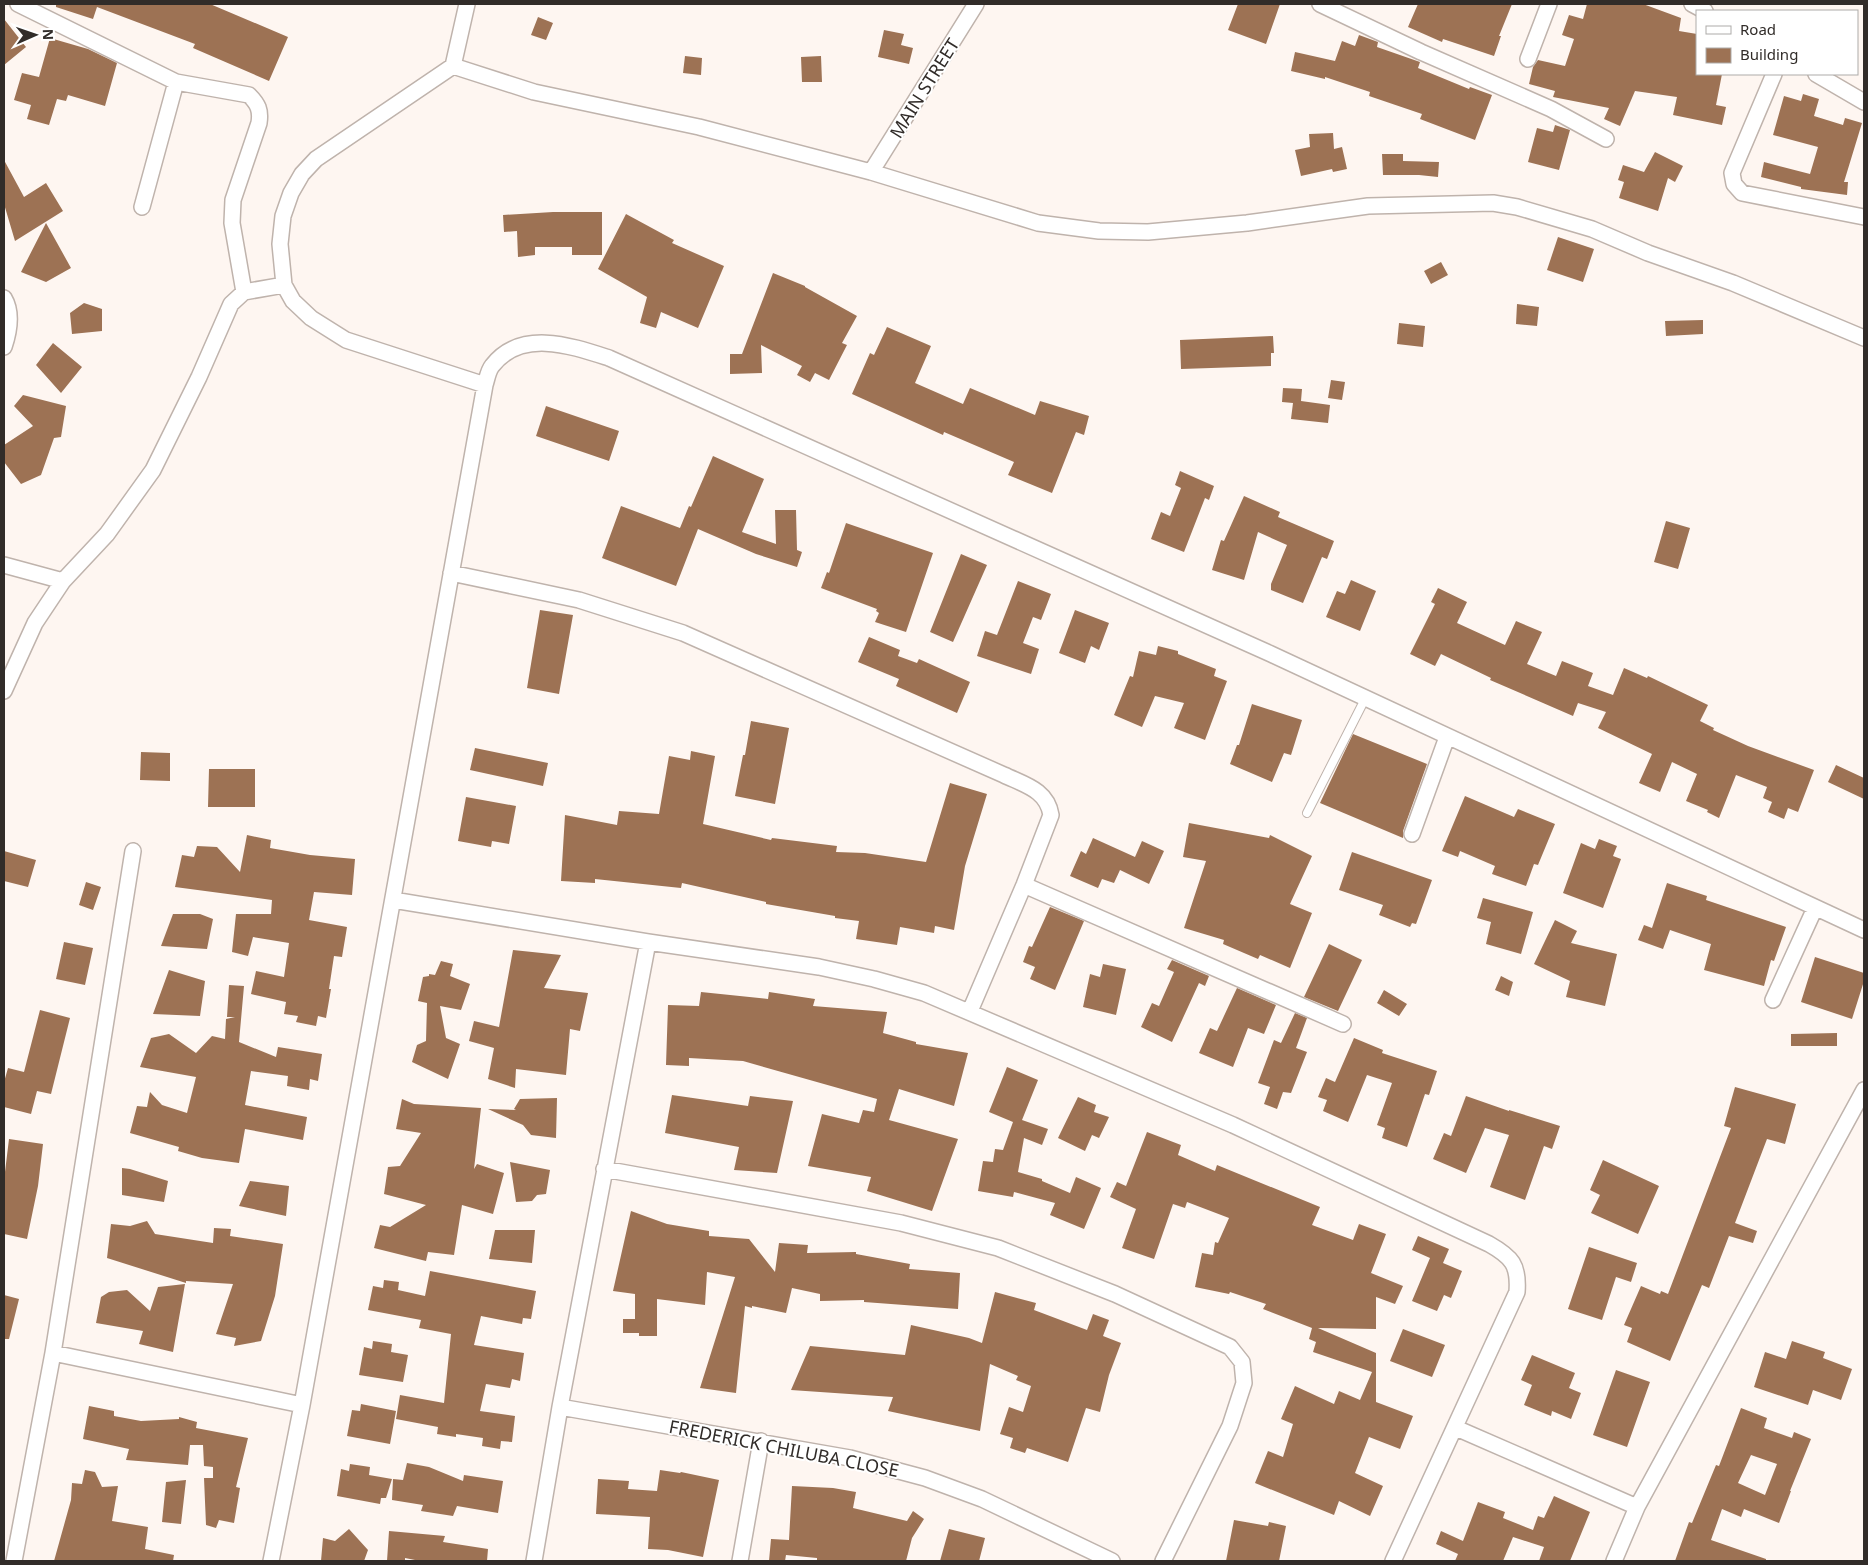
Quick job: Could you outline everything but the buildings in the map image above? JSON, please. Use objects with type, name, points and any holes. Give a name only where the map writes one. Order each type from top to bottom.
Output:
[{"type":"street","points":[[18,4],[176,82],[249,95],[257,103],[260,112],[259,123],[233,200],[232,223],[244,292]]},
{"type":"street","points":[[467,4],[453,66],[316,159],[302,174],[291,193],[283,216],[280,244],[284,285],[293,301],[311,318],[346,340],[485,385]]},
{"type":"street","name":"MAIN STREET","points":[[871,172],[976,4]]},
{"type":"street","points":[[1320,4],[1421,52],[1551,109],[1606,139]]},
{"type":"street","points":[[1528,59],[1549,4]]},
{"type":"street","points":[[1692,4],[1703,10]]},
{"type":"street","points":[[453,66],[534,92],[699,127],[871,172],[1038,223],[1099,231],[1148,232],[1227,225],[1368,206],[1493,203],[1517,207],[1592,230],[1648,253],[1733,283],[1864,338]]},
{"type":"street","points":[[1774,75],[1732,173],[1734,184],[1742,194],[1864,218]]},
{"type":"street","points":[[1818,75],[1864,102]]},
{"type":"street","points":[[142,207],[176,82]]},
{"type":"street","points":[[4,691],[35,623],[63,581],[107,534],[153,470],[231,304],[244,292],[284,285]]},
{"type":"street","points":[[4,298],[10,323],[4,347]]},
{"type":"street","points":[[271,1561],[302,1406],[485,385],[491,368],[500,358],[513,350],[533,343],[554,344],[581,349],[609,358],[1262,650],[1864,930]]},
{"type":"street","points":[[4,566],[63,581]]},
{"type":"street","points":[[451,573],[578,600],[683,633],[1004,775],[1042,794],[1049,804],[1051,815],[1024,885],[970,1011]]},
{"type":"street","points":[[1412,834],[1448,737]]},
{"type":"street","points":[[14,1561],[53,1353],[133,852]]},
{"type":"street","points":[[1024,885],[1343,1024]]},
{"type":"street","points":[[393,900],[648,942],[819,967],[874,979],[924,993],[970,1011],[1233,1125],[1503,1252],[1514,1263],[1518,1276],[1517,1292],[1394,1561]]},
{"type":"street","points":[[1773,1000],[1815,908]]},
{"type":"street","points":[[534,1561],[560,1407],[648,942]]},
{"type":"street","points":[[1614,1561],[1637,1507],[1864,1090]]},
{"type":"street","points":[[604,1169],[901,1223],[998,1248],[1115,1294],[1230,1347],[1242,1362],[1244,1382],[1230,1426],[1163,1561]]},
{"type":"street","points":[[53,1353],[302,1406]]},
{"type":"street","name":"FREDERICK CHILUBA CLOSE","points":[[560,1407],[850,1458],[925,1478],[982,1499],[1112,1561]]},
{"type":"street","points":[[1456,1428],[1637,1507]]},
{"type":"street","points":[[740,1561],[761,1441]]},
{"type":"lane","points":[[1307,813],[1365,699]]}]
